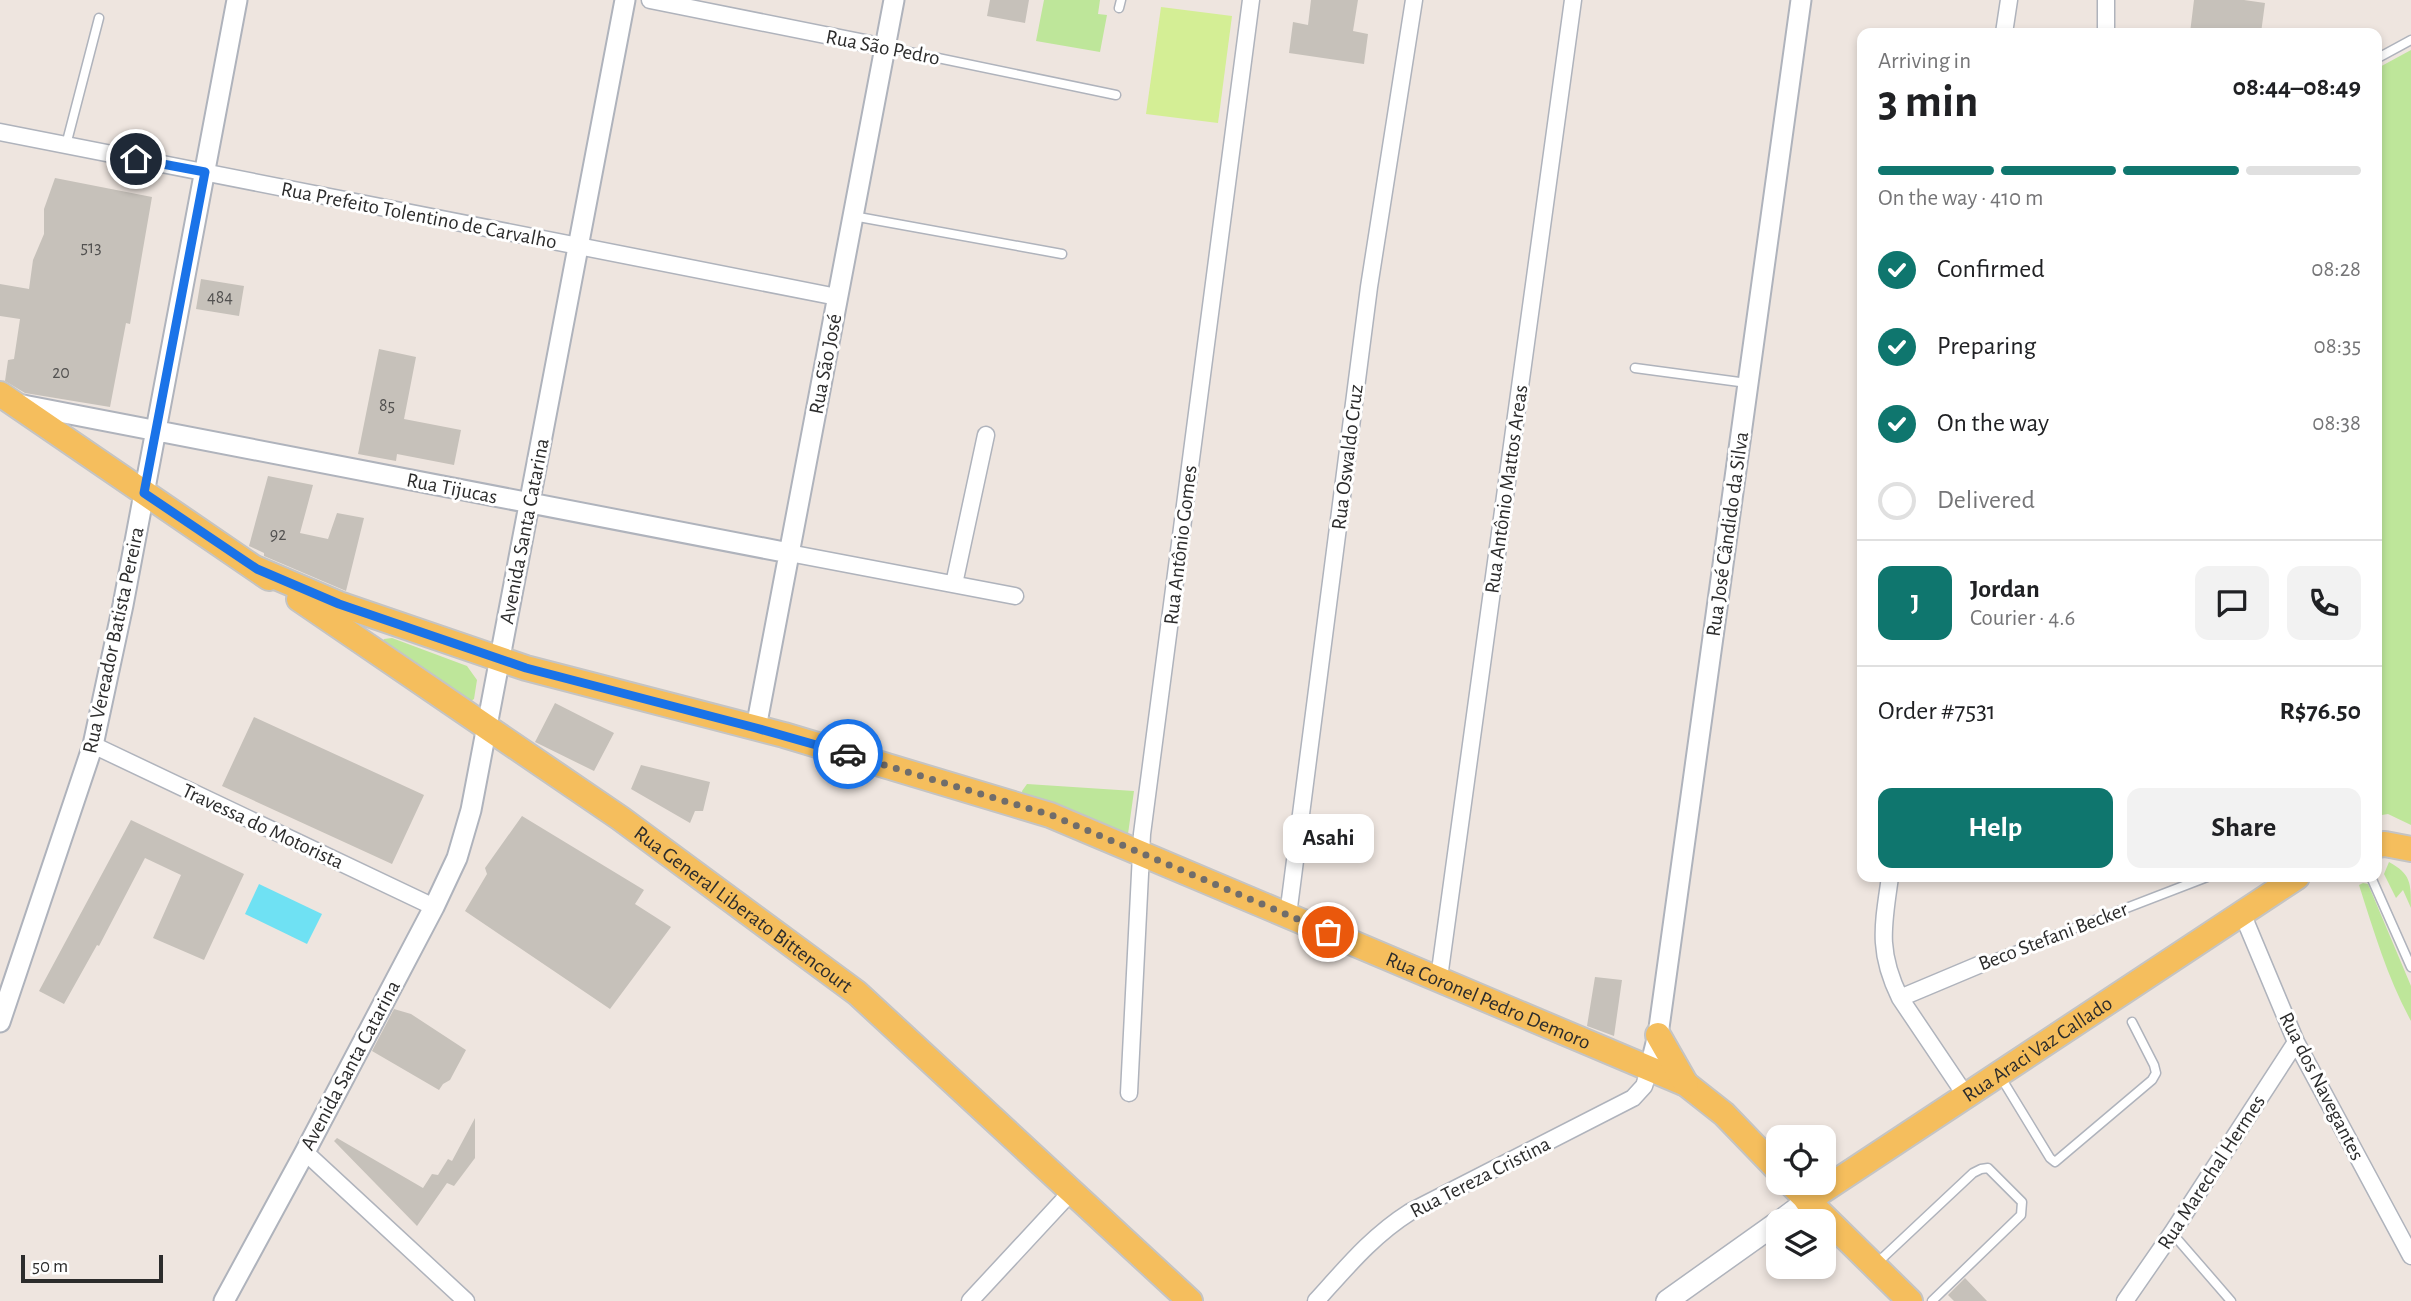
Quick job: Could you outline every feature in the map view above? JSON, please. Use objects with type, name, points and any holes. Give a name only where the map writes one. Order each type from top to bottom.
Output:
[{"type":"main road","points":[[7,399],[257,569]]},
{"type":"main road","name":"Rua Coronel Pedro Demoro","points":[[257,569],[339,604],[500,659],[756,728],[1051,815],[1686,1084],[1724,1114],[1766,1158]]},
{"type":"main road","name":"Rua General Liberato Bittencourt","points":[[257,569],[486,728],[620,817],[858,993],[1185,1299]]},
{"type":"main road","points":[[2382,844],[2411,849]]},
{"type":"main road","name":"Rua Araci Vaz Callado","points":[[1796,1209],[2242,913],[2272,884]]},
{"type":"main road","points":[[1658,1035],[1686,1084]]},
{"type":"main road","points":[[1801,1195],[1910,1301]]},
{"type":"main road","name":"Rua Araci Vaz Callado","points":[[1667,1301],[1766,1231]]},
{"type":"street","name":"Rua Vereador Batista Pereira","points":[[1,1016],[93,746],[144,493],[237,0]]},
{"type":"street","name":"Avenida Santa Catarina","points":[[223,1301],[448,880],[464,836],[625,0]]},
{"type":"street","name":"Rua São Pedro","points":[[650,0],[885,47]]},
{"type":"street","name":"Rua São José","points":[[756,728],[894,0]]},
{"type":"street","name":"Rua Antônio Gomes","points":[[1129,1093],[1141,852],[1251,0]]},
{"type":"street","name":"Rua Oswaldo Cruz","points":[[1288,915],[1369,287],[1414,0]]},
{"type":"street","name":"Rua Antônio Mattos Areas","points":[[1439,978],[1573,0]]},
{"type":"street","name":"Rua José Cândido da Silva","points":[[1650,1067],[1658,1035],[1801,0]]},
{"type":"street","points":[[2005,28],[2009,0]]},
{"type":"street","points":[[2106,0],[2106,28]]},
{"type":"street","name":"Rua Prefeito Tolentino de Carvalho","points":[[0,132],[838,297]]},
{"type":"street","name":"Rua Tijucas","points":[[7,399],[1015,596]]},
{"type":"street","points":[[954,584],[986,435]]},
{"type":"street","name":"Travessa do Motorista","points":[[93,746],[434,907]]},
{"type":"street","points":[[1889,882],[1883,931],[1886,962],[1900,998],[1966,1096]]},
{"type":"street","name":"Rua dos Navegantes","points":[[2242,913],[2295,1042],[2411,1256]]},
{"type":"street","name":"Beco Stefani Becker","points":[[1900,998],[1981,964]]},
{"type":"street","name":"Rua Marechal Hermes","points":[[2125,1301],[2295,1042]]},
{"type":"street","name":"Rua Tereza Cristina","points":[[1316,1301],[1385,1227],[1633,1098],[1644,1086],[1650,1067]]},
{"type":"street","points":[[305,1152],[466,1301]]},
{"type":"street","points":[[970,1301],[1072,1191]]},
{"type":"lane","points":[[66,145],[99,18]]},
{"type":"lane","points":[[2382,56],[2411,40]]},
{"type":"lane","name":"Rua São Pedro","points":[[885,47],[1116,95]]},
{"type":"lane","points":[[853,216],[1062,254]]},
{"type":"lane","points":[[1635,368],[1748,383]]},
{"type":"lane","name":"Beco Stefani Becker","points":[[1981,964],[2194,882]]},
{"type":"lane","points":[[2373,882],[2411,967]]},
{"type":"lane","points":[[1999,1074],[2055,1162],[2152,1080],[2156,1073],[2132,1022]]},
{"type":"lane","points":[[1874,1266],[1973,1173],[1981,1168],[1989,1168],[2022,1202],[2021,1215],[1932,1301]]},
{"type":"lane","points":[[2172,1233],[2231,1301]]},
{"type":"green space","points":[[1044,0],[1100,0],[1098,14],[1107,15],[1100,52],[1036,41]]},
{"type":"green space","points":[[1161,7],[1232,16],[1218,123],[1146,114]]},
{"type":"green space","points":[[2411,50],[2411,825],[2388,814],[2382,815],[2382,66]]},
{"type":"green space","points":[[392,638],[467,666],[477,680],[474,699],[467,704],[379,646],[384,639]]},
{"type":"green space","points":[[1027,784],[1134,791],[1128,834],[1023,797],[1022,791]]},
{"type":"green space","points":[[2389,862],[2406,875],[2411,892],[2411,908],[2403,890],[2396,898],[2384,874]]},
{"type":"green space","points":[[2368,884],[2411,986],[2411,1021],[2395,989],[2376,938],[2359,885]]},
{"type":"water","points":[[259,884],[322,914],[307,944],[245,914]]},
{"type":"building","points":[[990,0],[1029,0],[1025,23],[987,16]]},
{"type":"building","points":[[1311,0],[1358,0],[1353,31],[1368,34],[1364,64],[1289,53],[1293,22],[1308,25]]},
{"type":"building","points":[[2194,0],[2244,0],[2265,3],[2262,28],[2191,28]]},
{"type":"building","points":[[55,178],[152,197],[130,324],[126,323],[110,407],[25,393],[5,381],[8,360],[14,359],[20,319],[0,316],[0,284],[29,289],[33,260],[44,234],[44,209]]},
{"type":"building","points":[[201,279],[244,286],[239,316],[196,309]]},
{"type":"building","points":[[379,349],[416,357],[404,419],[461,430],[454,465],[397,454],[396,461],[358,454]]},
{"type":"building","points":[[268,476],[313,485],[300,533],[328,539],[337,513],[364,518],[346,591],[264,556],[264,553],[249,546]]},
{"type":"building","points":[[555,703],[614,733],[594,771],[535,742]]},
{"type":"building","points":[[254,717],[424,795],[392,864],[222,786]]},
{"type":"building","points":[[641,765],[710,782],[703,811],[695,811],[690,823],[631,789]]},
{"type":"building","points":[[522,816],[644,890],[635,904],[671,927],[610,1009],[465,911],[487,874],[485,868]]},
{"type":"building","points":[[131,820],[244,874],[204,960],[153,938],[181,875],[145,858],[99,946],[97,945],[64,1004],[39,991]]},
{"type":"building","points":[[1595,977],[1622,980],[1614,1036],[1587,1026]]},
{"type":"building","points":[[394,1009],[411,1014],[466,1050],[450,1080],[439,1090],[372,1051]]},
{"type":"building","points":[[475,1118],[475,1158],[454,1186],[447,1183],[417,1226],[334,1141],[337,1138],[423,1188],[432,1174],[438,1175],[448,1159],[452,1161]]},
{"type":"building","points":[[1965,1278],[1987,1301],[1954,1301],[1948,1295]]},
{"type":"way so far","points":[[848,754],[1051,815],[1328,932]]},
{"type":"place","name":"Asahi","points":[[1328,932]]},
{"type":"route","points":[[136,159],[205,172],[144,493],[257,569],[339,604],[526,668],[848,754]]}]
